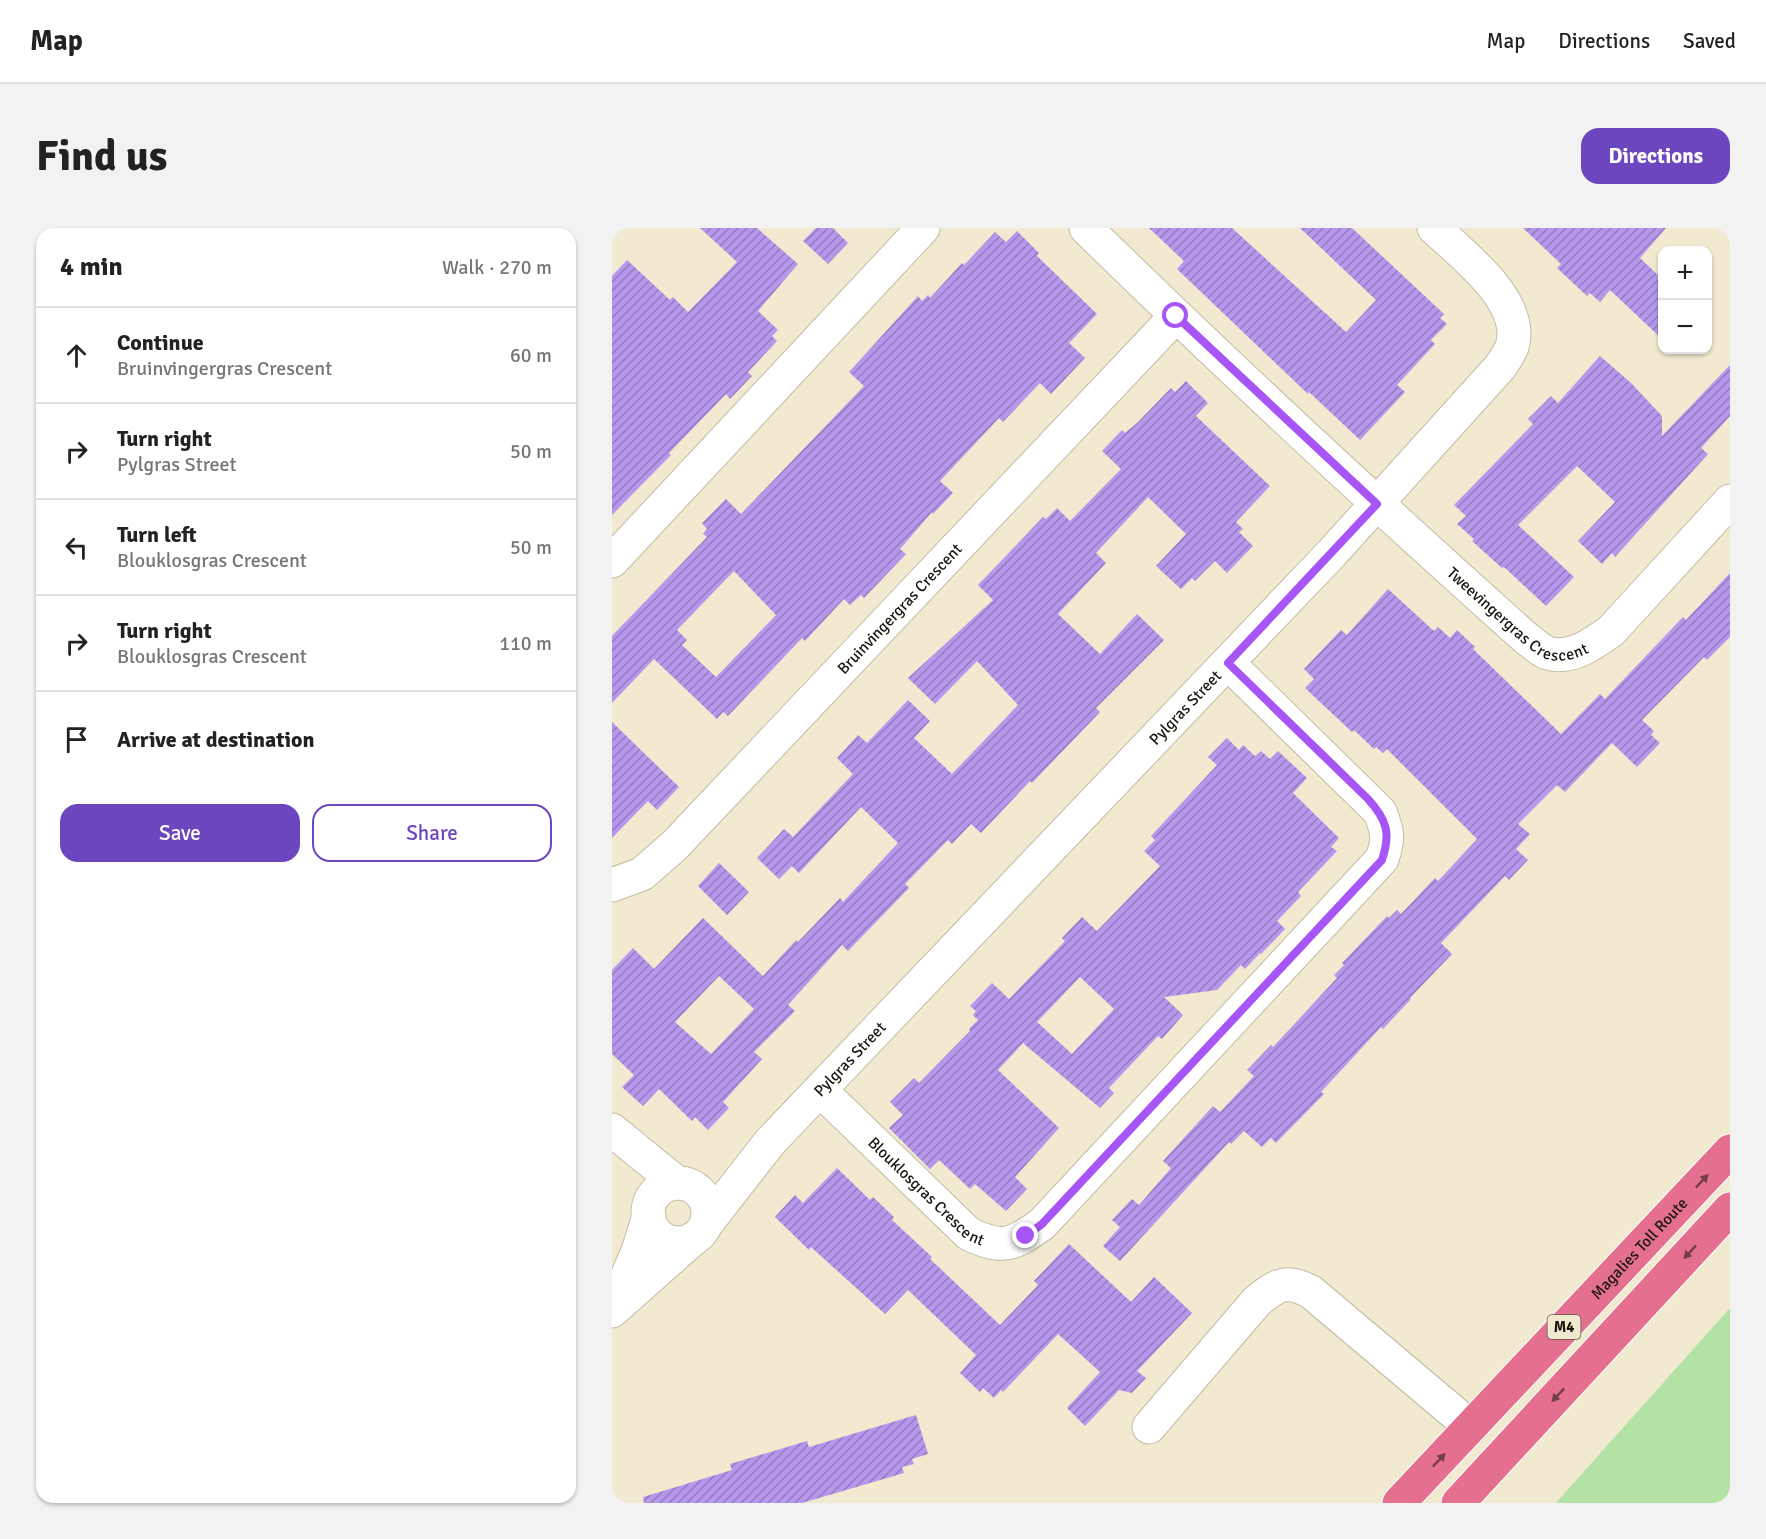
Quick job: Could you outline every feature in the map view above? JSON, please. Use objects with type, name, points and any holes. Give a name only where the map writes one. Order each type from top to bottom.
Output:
[{"type":"highway","name":"Magalies Toll Route","points":[[1399,1503],[1730,1151]]},
{"type":"highway","name":"M4","points":[[1458,1503],[1730,1209]]},
{"type":"street","points":[[612,561],[923,228]]},
{"type":"street","points":[[1086,228],[1176,316],[1377,504]]},
{"type":"street","name":"Pylgras Street","points":[[612,1310],[699,1232],[770,1142],[1228,663],[1500,368],[1512,347],[1513,330],[1509,309],[1479,270],[1434,228]]},
{"type":"street","name":"Bruinvingergras Crescent","points":[[612,885],[642,874],[674,846],[1176,316]]},
{"type":"street","name":"Tweevingergras Crescent","points":[[1377,504],[1527,639],[1546,652],[1568,654],[1590,647],[1611,631],[1730,501]]},
{"type":"street","name":"Blouklosgras Crescent","points":[[820,1090],[969,1234],[988,1243],[1008,1244],[1026,1236],[1042,1224],[1382,860],[1388,842],[1386,827],[1380,812],[1228,663]]},
{"type":"street","points":[[621,1138],[682,1184]]},
{"type":"street","points":[[621,1138],[649,1211],[651,1226],[656,1234],[674,1243],[684,1242],[699,1232],[707,1205],[696,1188],[682,1184],[667,1185],[659,1190],[649,1211]]},
{"type":"street","name":"Pylgras Street","points":[[682,1184],[714,1177],[734,1167],[770,1142]]},
{"type":"street","name":"Pylgras Street","points":[[612,1310],[638,1251],[649,1211]]},
{"type":"street","points":[[1149,1427],[1257,1301],[1271,1289],[1284,1284],[1297,1284],[1311,1292],[1470,1427]]},
{"type":"green space","points":[[1730,1308],[1730,1503],[1556,1503],[1563,1495]]},
{"type":"building","points":[[700,228],[757,228],[798,264],[758,311],[778,330],[772,336],[777,341],[748,372],[752,376],[730,399],[726,394],[612,515],[612,276],[627,260],[670,300],[673,297],[688,312],[737,262]]},
{"type":"building","points":[[816,228],[833,228],[848,243],[828,264],[803,241]]},
{"type":"building","points":[[1149,228],[1232,228],[1346,332],[1376,300],[1300,228],[1352,228],[1444,314],[1440,318],[1447,324],[1431,340],[1435,344],[1397,385],[1405,392],[1360,440],[1309,392],[1308,394],[1177,269],[1184,261]]},
{"type":"building","points":[[1523,228],[1666,228],[1640,258],[1658,275],[1658,335],[1610,290],[1600,302],[1590,293],[1587,296],[1557,268],[1561,264]]},
{"type":"building","points":[[1017,231],[1039,253],[1037,256],[1097,314],[1069,343],[1085,358],[1051,394],[1040,383],[1003,422],[999,418],[940,481],[953,493],[933,514],[932,512],[900,549],[906,554],[864,598],[861,595],[850,605],[844,599],[805,641],[802,638],[728,716],[723,712],[717,719],[654,659],[612,703],[612,636],[707,537],[703,534],[707,529],[702,523],[726,499],[741,514],[864,386],[849,372],[918,296],[922,301],[928,295],[930,298],[995,232],[1006,242]],"holes":[[[734,571],[776,615],[716,677],[682,645],[687,640],[677,630]]]},
{"type":"building","points":[[1600,356],[1631,383],[1662,416],[1662,436],[1730,365],[1730,416],[1701,448],[1708,454],[1615,557],[1612,553],[1602,564],[1578,541],[1615,502],[1577,466],[1518,525],[1574,577],[1546,606],[1472,541],[1474,539],[1457,524],[1466,516],[1454,505],[1533,424],[1528,419],[1551,396],[1558,403]]},
{"type":"building","points":[[1186,381],[1208,403],[1196,416],[1270,486],[1236,522],[1243,529],[1239,532],[1253,546],[1227,573],[1215,561],[1195,581],[1192,578],[1181,589],[1156,566],[1186,534],[1148,497],[1096,553],[1106,563],[1058,614],[1100,654],[1137,614],[1164,640],[1096,708],[1100,712],[981,833],[971,824],[952,844],[948,840],[905,884],[909,888],[848,951],[842,945],[788,1005],[795,1011],[754,1052],[762,1059],[723,1102],[729,1108],[708,1130],[695,1117],[692,1121],[659,1089],[643,1106],[622,1087],[634,1075],[612,1054],[612,970],[633,948],[654,969],[703,918],[763,976],[796,940],[798,942],[840,898],[843,902],[898,843],[861,807],[799,873],[792,866],[779,879],[757,858],[784,829],[793,837],[853,774],[837,758],[858,735],[867,743],[908,700],[930,721],[914,738],[952,774],[1018,705],[977,661],[935,704],[908,678],[993,600],[978,585],[1043,517],[1046,519],[1057,508],[1070,521],[1121,469],[1102,451],[1122,430],[1125,433],[1137,423],[1171,388],[1175,392]],"holes":[[[719,976],[754,1009],[711,1054],[675,1022]]]},
{"type":"building","points":[[1730,573],[1730,637],[1707,660],[1704,657],[1642,720],[1654,731],[1651,735],[1660,743],[1637,767],[1612,743],[1565,792],[1557,785],[1518,824],[1530,834],[1516,849],[1528,860],[1509,880],[1505,876],[1441,943],[1452,954],[1383,1029],[1381,1027],[1321,1092],[1324,1094],[1276,1143],[1271,1138],[1262,1147],[1244,1131],[1231,1144],[1229,1142],[1120,1261],[1103,1246],[1120,1227],[1112,1220],[1132,1199],[1139,1205],[1171,1168],[1163,1161],[1213,1106],[1220,1112],[1254,1076],[1247,1070],[1271,1045],[1273,1047],[1337,978],[1334,975],[1344,965],[1342,963],[1387,916],[1389,918],[1397,910],[1401,914],[1435,878],[1438,881],[1477,839],[1387,749],[1383,753],[1376,747],[1374,749],[1354,730],[1352,732],[1305,688],[1314,679],[1304,669],[1341,630],[1347,635],[1388,589],[1434,631],[1438,627],[1450,638],[1457,630],[1475,647],[1473,649],[1561,734],[1600,694],[1605,699],[1683,617],[1686,620]]},
{"type":"building","points":[[612,722],[679,787],[657,810],[648,801],[612,838]]},
{"type":"building","points":[[1227,738],[1239,750],[1243,745],[1255,756],[1261,751],[1270,759],[1278,751],[1307,778],[1293,793],[1339,838],[1331,847],[1337,851],[1298,892],[1301,896],[1277,921],[1285,929],[1245,969],[1241,965],[1217,990],[1164,997],[1183,1015],[1162,1039],[1158,1036],[1109,1088],[1114,1093],[1100,1108],[1023,1043],[998,1070],[1059,1128],[1015,1177],[1027,1189],[1006,1211],[975,1184],[970,1189],[939,1160],[930,1169],[889,1128],[903,1115],[890,1102],[914,1078],[919,1083],[970,1031],[969,1029],[978,1020],[973,1015],[976,1011],[970,1006],[992,983],[1009,999],[1065,941],[1062,938],[1082,917],[1097,931],[1160,866],[1144,851],[1155,840],[1151,836],[1217,765],[1208,757]],"holes":[[[1080,977],[1114,1009],[1072,1054],[1037,1022]]]},
{"type":"building","points":[[719,863],[749,892],[727,915],[698,886]]},
{"type":"building","points":[[837,1168],[870,1200],[873,1197],[894,1217],[892,1220],[932,1257],[930,1259],[1000,1325],[1038,1285],[1034,1281],[1069,1244],[1131,1302],[1154,1277],[1192,1313],[1137,1371],[1146,1378],[1132,1393],[1119,1390],[1085,1426],[1067,1408],[1100,1372],[1058,1334],[1003,1392],[1001,1390],[994,1398],[983,1388],[980,1392],[960,1373],[976,1355],[908,1290],[885,1314],[811,1247],[809,1250],[775,1217],[795,1195],[803,1203]]},
{"type":"building","points":[[916,1415],[928,1454],[912,1459],[914,1464],[902,1467],[904,1473],[802,1503],[644,1503],[643,1497],[732,1470],[730,1464],[807,1441],[809,1447]]},
{"type":"route","points":[[1026,1236],[1042,1224],[1382,860],[1388,842],[1386,827],[1380,812],[1228,663],[1377,504],[1176,316]]}]
